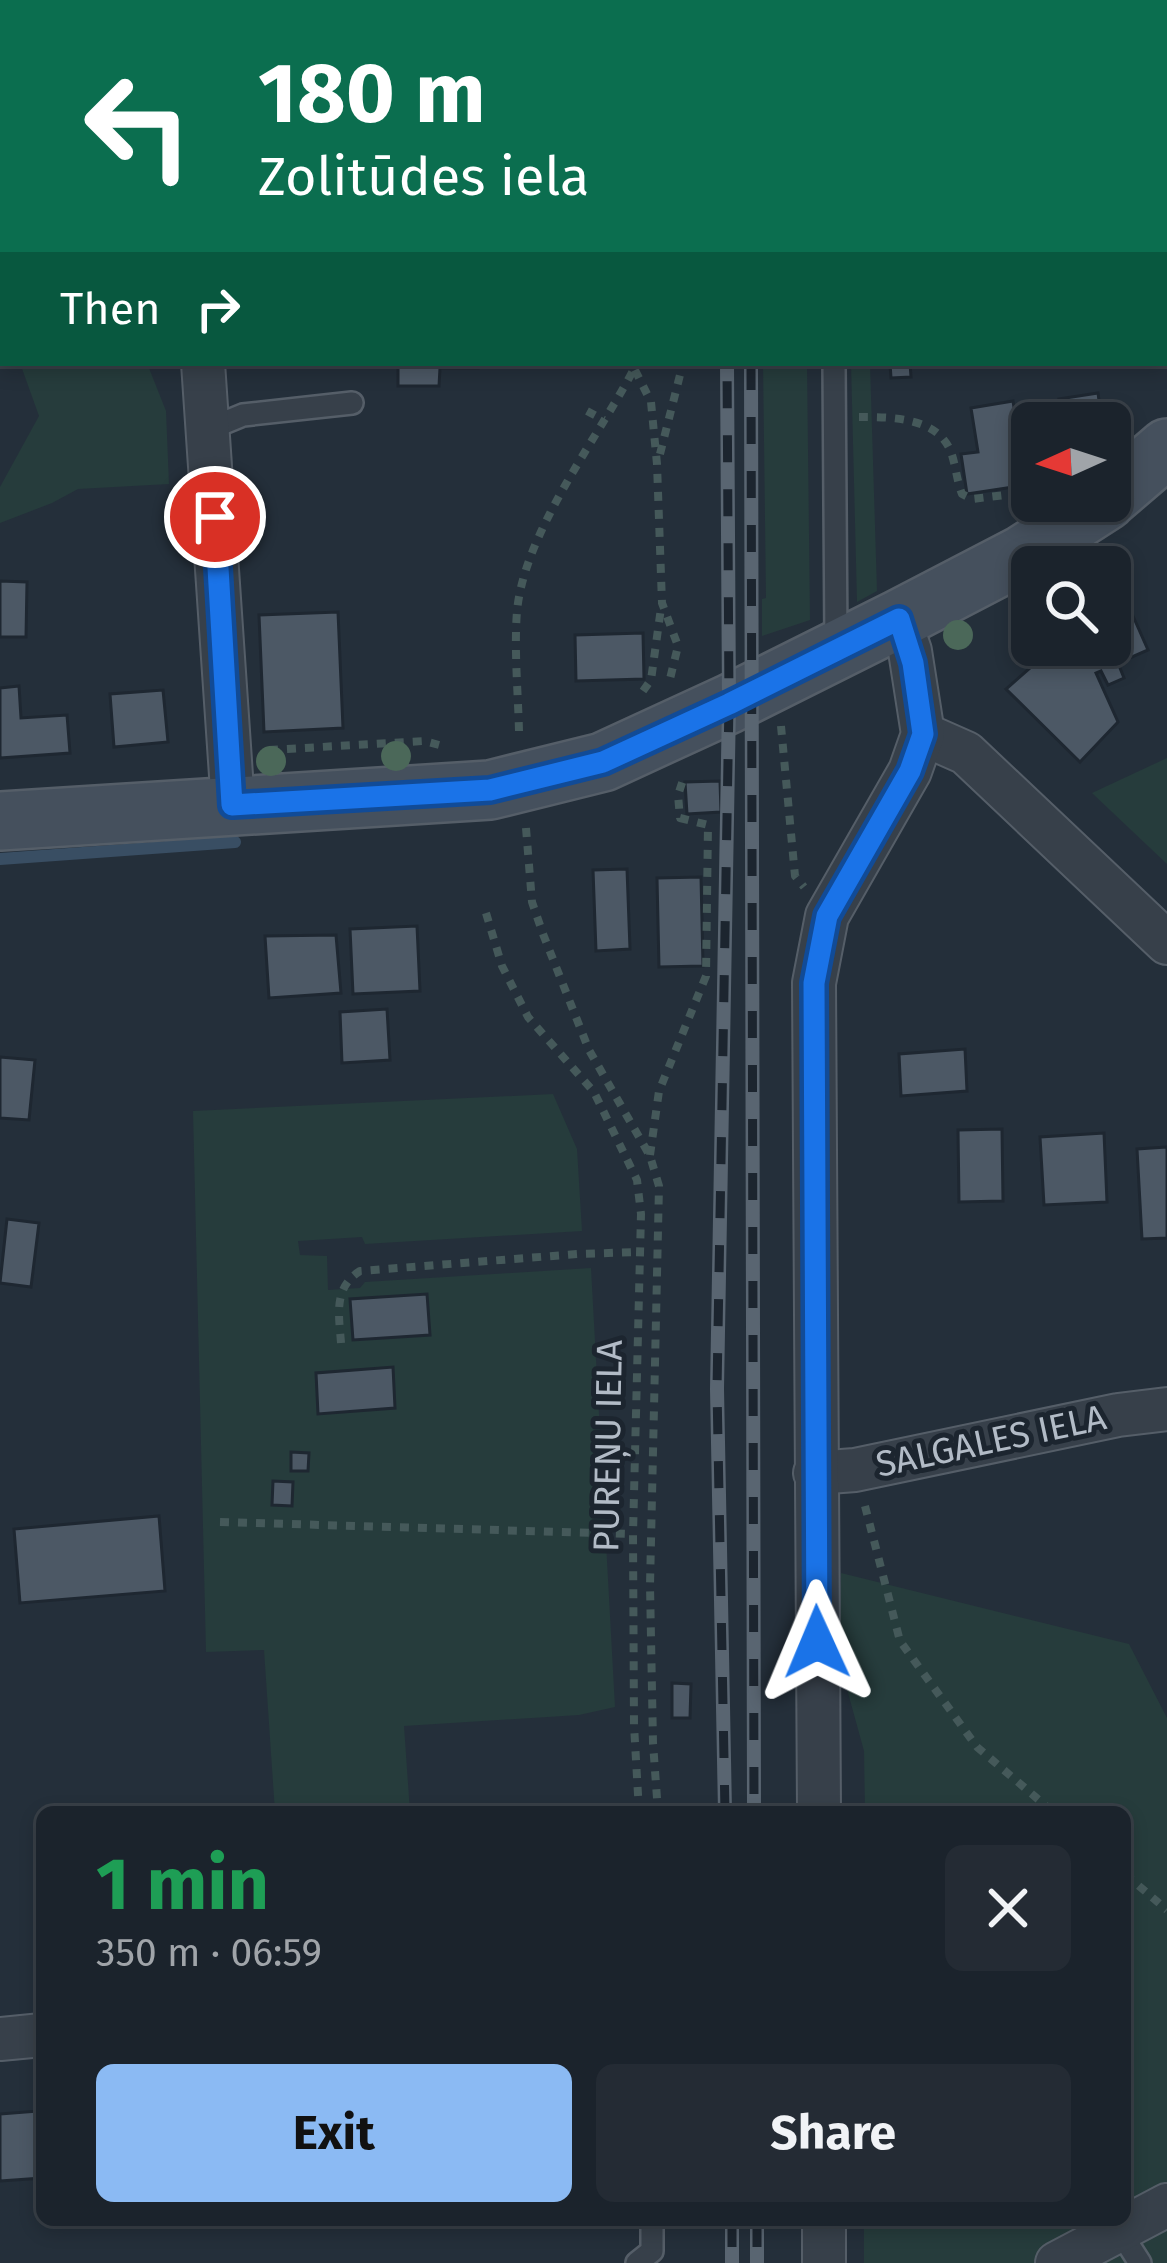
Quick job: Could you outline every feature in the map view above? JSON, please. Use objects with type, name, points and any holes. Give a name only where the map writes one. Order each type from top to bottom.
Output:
[{"type":"street","points":[[203,366],[232,805]]},
{"type":"street","points":[[1131,478],[1167,406]]},
{"type":"street","points":[[0,821],[490,790],[603,762],[689,707],[899,619],[1022,555],[1069,522]]},
{"type":"street","points":[[819,1806],[835,1471],[814,983],[827,916],[910,771],[923,734],[913,663],[899,619]]},
{"type":"street","points":[[923,734],[966,753],[1167,943]]},
{"type":"street","name":"SALGALES IELA","points":[[835,1471],[1118,1414],[1167,1409]]},
{"type":"street","points":[[0,2039],[36,2036]]},
{"type":"street","points":[[1057,2263],[1129,2247],[1167,2205]]},
{"type":"street","points":[[824,2226],[824,2263]]},
{"type":"lane","points":[[834,366],[836,649]]},
{"type":"lane","points":[[209,429],[243,415],[352,404]]},
{"type":"lane","points":[[637,2263],[652,2252],[652,2226]]},
{"type":"path","points":[[636,366],[651,402],[662,603],[651,680],[638,698]]},
{"type":"path","points":[[519,730],[517,607],[526,573],[549,515],[636,366]]},
{"type":"path","points":[[657,464],[682,366]]},
{"type":"path","points":[[587,411],[604,420]]},
{"type":"path","points":[[835,416],[894,417],[926,427],[940,434],[952,455],[962,494],[972,500],[1011,495]]},
{"type":"path","points":[[650,1156],[659,1091],[706,976],[708,825],[680,818],[678,795],[685,775],[712,754],[689,707],[678,646],[662,603]]},
{"type":"path","points":[[779,714],[795,876],[827,916]]},
{"type":"path","points":[[526,820],[532,902],[543,934],[589,1050],[650,1156],[658,1186],[650,1586],[658,1806]]},
{"type":"path","name":"PUREŅU IELA","points":[[486,913],[502,967],[528,1017],[594,1092],[638,1180],[633,1534],[638,1806]]},
{"type":"path","points":[[341,1343],[340,1293],[347,1279],[360,1271],[638,1252]]},
{"type":"path","points":[[835,1471],[900,1641],[977,1747],[1046,1806]]},
{"type":"path","points":[[220,1522],[633,1534]]},
{"type":"path","points":[[1131,1879],[1167,1910]]},
{"type":"green space","points":[[21,366],[148,366],[166,411],[169,484],[78,489],[0,523],[0,487],[39,416]]},
{"type":"green space","points":[[763,366],[807,366],[810,620],[762,636],[762,599],[766,598]]},
{"type":"green space","points":[[851,366],[870,366],[877,591],[857,602]]},
{"type":"green space","points":[[1167,758],[1167,864],[1092,793]]},
{"type":"green space","points":[[553,1094],[577,1149],[582,1231],[365,1244],[362,1237],[298,1241],[300,1255],[327,1256],[328,1290],[360,1288],[365,1282],[591,1268],[615,1707],[579,1715],[404,1726],[410,1806],[275,1806],[264,1650],[206,1652],[193,1111]]},
{"type":"green space","points":[[841,1573],[1129,1644],[1167,1718],[1167,2263],[864,2263],[864,2226],[1131,2226],[1131,1806],[865,1806],[864,1751],[839,1660]]},
{"type":"building","points":[[398,366],[478,366],[440,368],[439,386],[398,386]]},
{"type":"building","points":[[890,366],[910,366],[911,377],[891,378]]},
{"type":"building","points":[[1098,393],[1099,402],[1060,402]]},
{"type":"building","points":[[1013,401],[1011,487],[967,494],[961,454],[978,452],[971,408]]},
{"type":"building","points":[[0,581],[27,582],[26,637],[0,637]]},
{"type":"building","points":[[338,612],[343,728],[264,732],[259,615]]},
{"type":"building","points":[[1131,612],[1148,650],[1131,657]]},
{"type":"building","points":[[643,633],[644,679],[576,681],[575,635]]},
{"type":"building","points":[[1032,666],[1119,666],[1124,678],[1108,685],[1101,671],[1096,673],[1118,722],[1080,762],[1006,689]]},
{"type":"building","points":[[19,686],[21,718],[67,715],[70,753],[0,758],[0,688]]},
{"type":"building","points":[[163,690],[168,742],[114,747],[110,694]]},
{"type":"building","points":[[720,781],[721,812],[687,814],[685,782]]},
{"type":"building","points":[[627,869],[630,949],[596,951],[593,870]]},
{"type":"building","points":[[701,877],[703,966],[659,967],[657,878]]},
{"type":"building","points":[[417,926],[420,991],[353,994],[350,929]]},
{"type":"building","points":[[336,935],[341,993],[269,998],[265,936]]},
{"type":"building","points":[[387,1009],[390,1060],[342,1063],[340,1012]]},
{"type":"building","points":[[965,1049],[967,1091],[901,1096],[899,1054]]},
{"type":"building","points":[[0,1057],[35,1060],[29,1120],[0,1118]]},
{"type":"building","points":[[1002,1129],[1003,1201],[959,1202],[958,1130]]},
{"type":"building","points":[[1104,1133],[1107,1202],[1044,1205],[1040,1137]]},
{"type":"building","points":[[1167,1147],[1167,1238],[1142,1239],[1137,1149]]},
{"type":"building","points":[[7,1219],[39,1223],[31,1287],[0,1283]]},
{"type":"building","points":[[427,1294],[430,1335],[353,1340],[350,1299]]},
{"type":"building","points":[[393,1367],[395,1408],[318,1414],[316,1373]]},
{"type":"building","points":[[291,1452],[309,1453],[308,1471],[291,1471]]},
{"type":"building","points":[[273,1481],[293,1482],[292,1506],[272,1505]]},
{"type":"building","points":[[159,1516],[165,1591],[20,1603],[14,1529]]},
{"type":"building","points":[[672,1683],[691,1684],[690,1718],[672,1718]]},
{"type":"building","points":[[36,2111],[36,2178],[0,2181],[0,2114]]},
{"type":"waterway","points":[[0,859],[235,842]]},
{"type":"railway","points":[[725,1806],[717,1389],[729,704],[727,366]]},
{"type":"railway","points":[[751,366],[754,1806]]},
{"type":"railway","points":[[732,2226],[732,2263]]},
{"type":"railway","points":[[757,2226],[757,2263]]},
{"type":"route","points":[[215,517],[232,805],[490,790],[603,762],[899,619],[913,663],[923,734],[910,771],[827,916],[814,983],[817,1642]]}]
